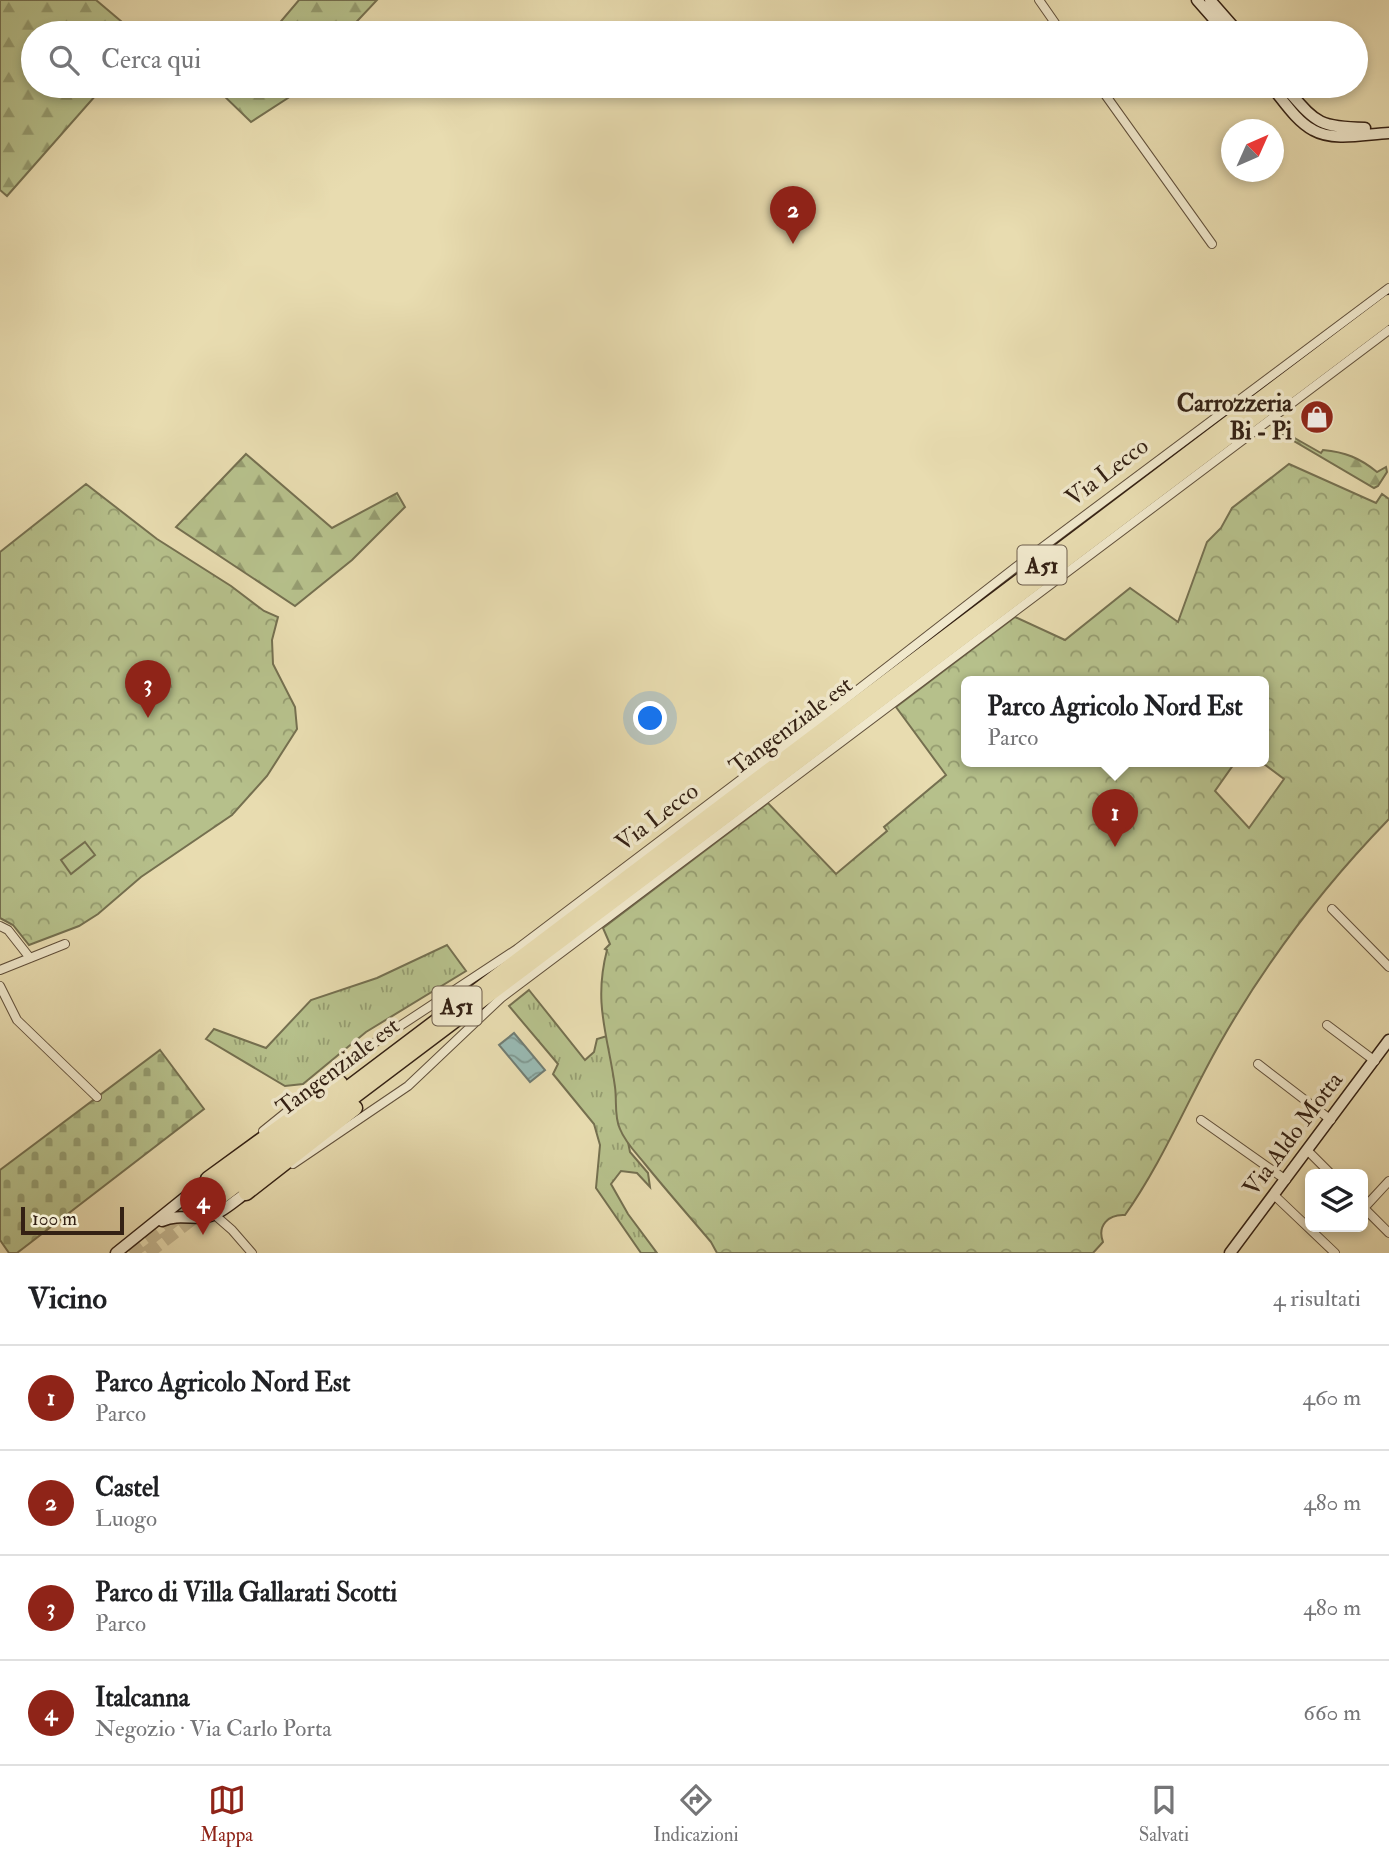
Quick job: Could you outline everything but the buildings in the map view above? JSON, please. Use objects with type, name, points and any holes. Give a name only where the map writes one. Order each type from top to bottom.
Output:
[{"type":"highway","name":"Tangenziale est","points":[[449,1019],[1389,302]]},
{"type":"highway","name":"Tangenziale est","points":[[216,1187],[449,1019],[1389,316]]},
{"type":"highway","points":[[216,1187],[387,1049],[449,1019]]},
{"type":"highway","points":[[242,1196],[412,1063],[449,1019]]},
{"type":"street","points":[[1039,0],[1054,21]]},
{"type":"street","points":[[1197,0],[1215,21]]},
{"type":"street","points":[[1210,0],[1228,21]]},
{"type":"street","points":[[1108,98],[1212,243]]},
{"type":"street","points":[[1282,98],[1300,119],[1319,132],[1333,135],[1389,133]]},
{"type":"street","points":[[1295,98],[1320,123],[1345,127],[1389,127]]},
{"type":"street","name":"Via Lecco","points":[[116,1253],[184,1200],[216,1187],[362,1051],[517,949],[1038,551],[1389,288]]},
{"type":"street","name":"Via Lecco","points":[[153,1224],[170,1217],[204,1218],[216,1214],[408,1086],[501,998],[1389,330]]},
{"type":"street","points":[[1332,909],[1389,967]]},
{"type":"street","points":[[0,926],[8,930],[30,958]]},
{"type":"street","points":[[0,970],[65,944]]},
{"type":"street","points":[[0,986],[17,1020],[97,1097]]},
{"type":"street","points":[[1327,1025],[1375,1061]]},
{"type":"street","name":"Via Aldo Motta","points":[[1230,1253],[1389,1040]]},
{"type":"street","points":[[1258,1064],[1331,1120]]},
{"type":"street","points":[[1201,1120],[1286,1180]]},
{"type":"street","points":[[1308,1151],[1326,1169]]},
{"type":"street","points":[[1368,1202],[1389,1181]]},
{"type":"street","points":[[1274,1195],[1335,1253]]},
{"type":"street","points":[[232,1230],[228,1215],[242,1196]]},
{"type":"street","points":[[201,1203],[200,1212],[190,1217],[184,1212],[184,1200],[201,1203],[216,1214],[252,1253]]},
{"type":"street","points":[[1368,1212],[1389,1233]]},
{"type":"street","points":[[204,1218],[232,1230]]},
{"type":"green space","points":[[0,0],[96,0],[121,21],[21,21],[21,98],[93,98],[7,196],[0,190]]},
{"type":"green space","points":[[299,0],[377,0],[357,21],[281,21]]},
{"type":"green space","points":[[226,98],[288,98],[251,122]]},
{"type":"green space","points":[[1284,432],[1321,453],[1323,450],[1345,454],[1377,472],[1386,467],[1387,472],[1374,488],[1282,434]]},
{"type":"green space","points":[[246,454],[332,528],[397,493],[405,507],[352,560],[295,606],[176,527]]},
{"type":"green space","points":[[1289,464],[1376,503],[1382,494],[1389,499],[1389,819],[1319,898],[1257,983],[1220,1043],[1163,1152],[1125,1215],[1105,1222],[1103,1242],[1093,1253],[717,1253],[711,1242],[631,1147],[618,1124],[615,1087],[603,1019],[601,987],[605,949],[610,944],[603,928],[768,803],[836,874],[887,831],[884,827],[946,775],[896,707],[1015,617],[1065,640],[1130,588],[1178,622],[1207,542],[1221,528],[1232,508]]},
{"type":"green space","points":[[86,484],[157,539],[231,586],[264,611],[278,617],[272,640],[273,664],[295,707],[297,729],[267,776],[232,815],[141,877],[98,914],[79,926],[29,945],[13,925],[0,918],[0,552]]},
{"type":"green space","points":[[85,842],[95,855],[71,874],[61,860]]},
{"type":"green space","points":[[447,945],[466,971],[366,1032],[303,1084],[285,1086],[206,1039],[214,1029],[266,1048],[311,1000],[377,978]]},
{"type":"green space","points":[[529,990],[585,1060],[594,1052],[597,1039],[607,1036],[630,1152],[648,1173],[650,1187],[637,1173],[621,1171],[611,1184],[628,1214],[657,1253],[641,1253],[596,1188],[600,1145],[594,1124],[553,1074],[558,1064],[509,1006]]},
{"type":"green space","points":[[160,1050],[204,1109],[17,1253],[9,1253],[0,1240],[0,1170]]},
{"type":"water","points":[[514,1033],[545,1070],[530,1082],[499,1045]]},
{"type":"tunnel","points":[[130,1253],[220,1185]]},
{"type":"tunnel","points":[[147,1253],[219,1198]]},
{"type":"place","name":"Castel","points":[[793,244]]},
{"type":"place","name":"Carrozzeria Bi - Pi","points":[[1317,417]]},
{"type":"place","name":"Parco di Villa Gallarati Scotti","points":[[148,718]]},
{"type":"place","name":"Parco Agricolo Nord Est","points":[[1115,847]]},
{"type":"place","name":"Italcanna","points":[[203,1235]]}]
